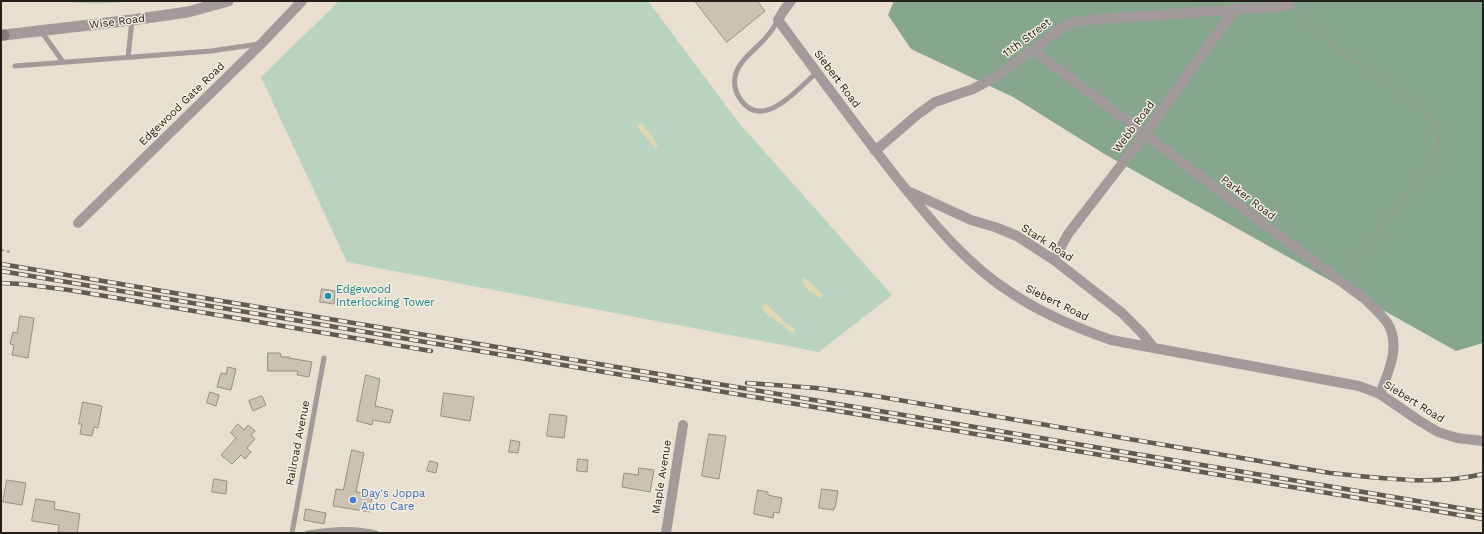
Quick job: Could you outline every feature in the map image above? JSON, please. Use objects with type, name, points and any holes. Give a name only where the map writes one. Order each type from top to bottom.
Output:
[{"type":"street","name":"Wise Road","points":[[2,35],[188,12],[228,1]]},
{"type":"street","name":"Edgewood Gate Road","points":[[78,223],[262,43],[302,1]]},
{"type":"street","points":[[778,20],[791,1]]},
{"type":"street","name":"11th Street","points":[[875,150],[935,102],[973,89],[997,76],[1061,28],[1075,22],[1108,18],[1272,7],[1289,3]]},
{"type":"street","name":"Webb Road","points":[[1054,260],[1071,228],[1145,134],[1235,9]]},
{"type":"street","name":"Siebert Road","points":[[778,20],[875,150],[934,224],[956,248],[982,271],[1012,294],[1075,327],[1111,340],[1353,384],[1380,394],[1438,432],[1457,438],[1483,441]]},
{"type":"street","name":"Parker Road","points":[[1033,50],[1365,299],[1389,325],[1393,340],[1393,355],[1380,394]]},
{"type":"street","name":"Stark Road","points":[[907,190],[971,220],[995,227],[1017,236],[1054,260],[1122,313],[1141,332],[1154,348]]},
{"type":"street","name":"Maple Avenue","points":[[666,533],[683,425]]},
{"type":"lane","points":[[128,57],[132,20]]},
{"type":"lane","points":[[778,20],[768,36],[743,62],[736,73],[734,84],[738,97],[745,106],[753,110],[762,112],[770,110],[781,104],[817,72]]},
{"type":"lane","points":[[41,30],[63,62]]},
{"type":"lane","points":[[15,66],[211,51],[262,43]]},
{"type":"lane","name":"Railroad Avenue","points":[[292,533],[324,358]]},
{"type":"lane","points":[[307,533],[336,529],[362,529],[376,533]]},
{"type":"path","points":[[1289,3],[1315,31],[1424,111],[1436,123],[1439,132],[1439,144],[1434,157],[1421,177],[1339,280]]},
{"type":"path","points":[[1,250],[11,252]]},
{"type":"green space","points":[[51,1],[139,1],[97,4]]},
{"type":"green space","points":[[339,1],[648,1],[739,123],[892,295],[819,352],[347,262],[261,77]]},
{"type":"green space","points":[[894,1],[1483,1],[1483,343],[1456,351],[1106,155],[1013,97],[911,49],[888,15]]},
{"type":"sand","points":[[639,124],[643,125],[648,131],[656,142],[658,148],[656,149],[641,132],[637,126]]},
{"type":"sand","points":[[803,278],[808,280],[823,295],[822,298],[806,288]]},
{"type":"sand","points":[[766,304],[787,324],[794,328],[795,331],[793,333],[769,316],[762,309],[762,306]]},
{"type":"building","points":[[695,1],[757,1],[765,11],[727,42]]},
{"type":"building","name":"Edgewood Interlocking Tower","points":[[322,289],[335,291],[334,304],[320,302]]},
{"type":"building","points":[[20,316],[34,318],[28,358],[12,355],[14,345],[10,344],[13,332],[17,333]]},
{"type":"building","points":[[268,353],[280,353],[281,357],[289,357],[312,362],[309,377],[297,375],[298,371],[268,371]]},
{"type":"building","points":[[228,367],[236,369],[231,390],[217,387],[221,373],[226,374]]},
{"type":"building","points":[[366,375],[380,379],[375,406],[393,410],[390,423],[373,420],[372,425],[357,421]]},
{"type":"building","points":[[210,392],[219,395],[216,406],[207,403]]},
{"type":"building","points":[[444,393],[474,397],[470,421],[441,416]]},
{"type":"building","points":[[262,396],[266,405],[253,411],[249,401]]},
{"type":"building","points":[[83,402],[102,406],[98,428],[94,427],[92,436],[80,434],[82,424],[79,424]]},
{"type":"building","points":[[550,414],[567,416],[564,438],[547,436]]},
{"type":"building","points":[[238,424],[244,430],[248,425],[255,431],[251,435],[255,439],[247,448],[251,452],[245,459],[241,455],[232,464],[221,455],[236,438],[231,433]]},
{"type":"building","points":[[709,434],[726,436],[719,479],[702,476]]},
{"type":"building","points":[[511,440],[520,442],[518,453],[509,452]]},
{"type":"building","points":[[352,450],[364,453],[356,492],[372,494],[370,512],[333,506],[336,489],[343,490]]},
{"type":"building","points":[[578,459],[588,460],[587,472],[577,471]]},
{"type":"building","points":[[430,461],[438,463],[436,473],[427,471]]},
{"type":"building","points":[[639,468],[654,470],[650,492],[622,487],[624,473],[638,475]]},
{"type":"building","points":[[214,479],[227,481],[226,494],[212,492]]},
{"type":"building","points":[[7,480],[26,483],[22,505],[3,502]]},
{"type":"building","points":[[822,489],[838,491],[834,510],[819,508]]},
{"type":"building","points":[[758,490],[768,492],[768,495],[782,498],[779,513],[774,512],[773,518],[754,514]]},
{"type":"building","points":[[36,499],[55,502],[54,509],[80,514],[77,533],[58,532],[59,525],[32,521]]},
{"type":"building","points":[[306,509],[326,513],[324,524],[304,520]]},
{"type":"railway","points":[[1,264],[1483,512]]},
{"type":"railway","points":[[1,271],[1483,519]]},
{"type":"railway","points":[[1,283],[69,290],[431,351]]},
{"type":"railway","points":[[747,383],[816,388],[875,396],[1330,473],[1407,480],[1445,480],[1483,474]]},
{"type":"place","name":"Edgewood Interlocking Tower","points":[[328,296]]},
{"type":"place","name":"Day's Joppa Auto Care","points":[[353,500]]}]
